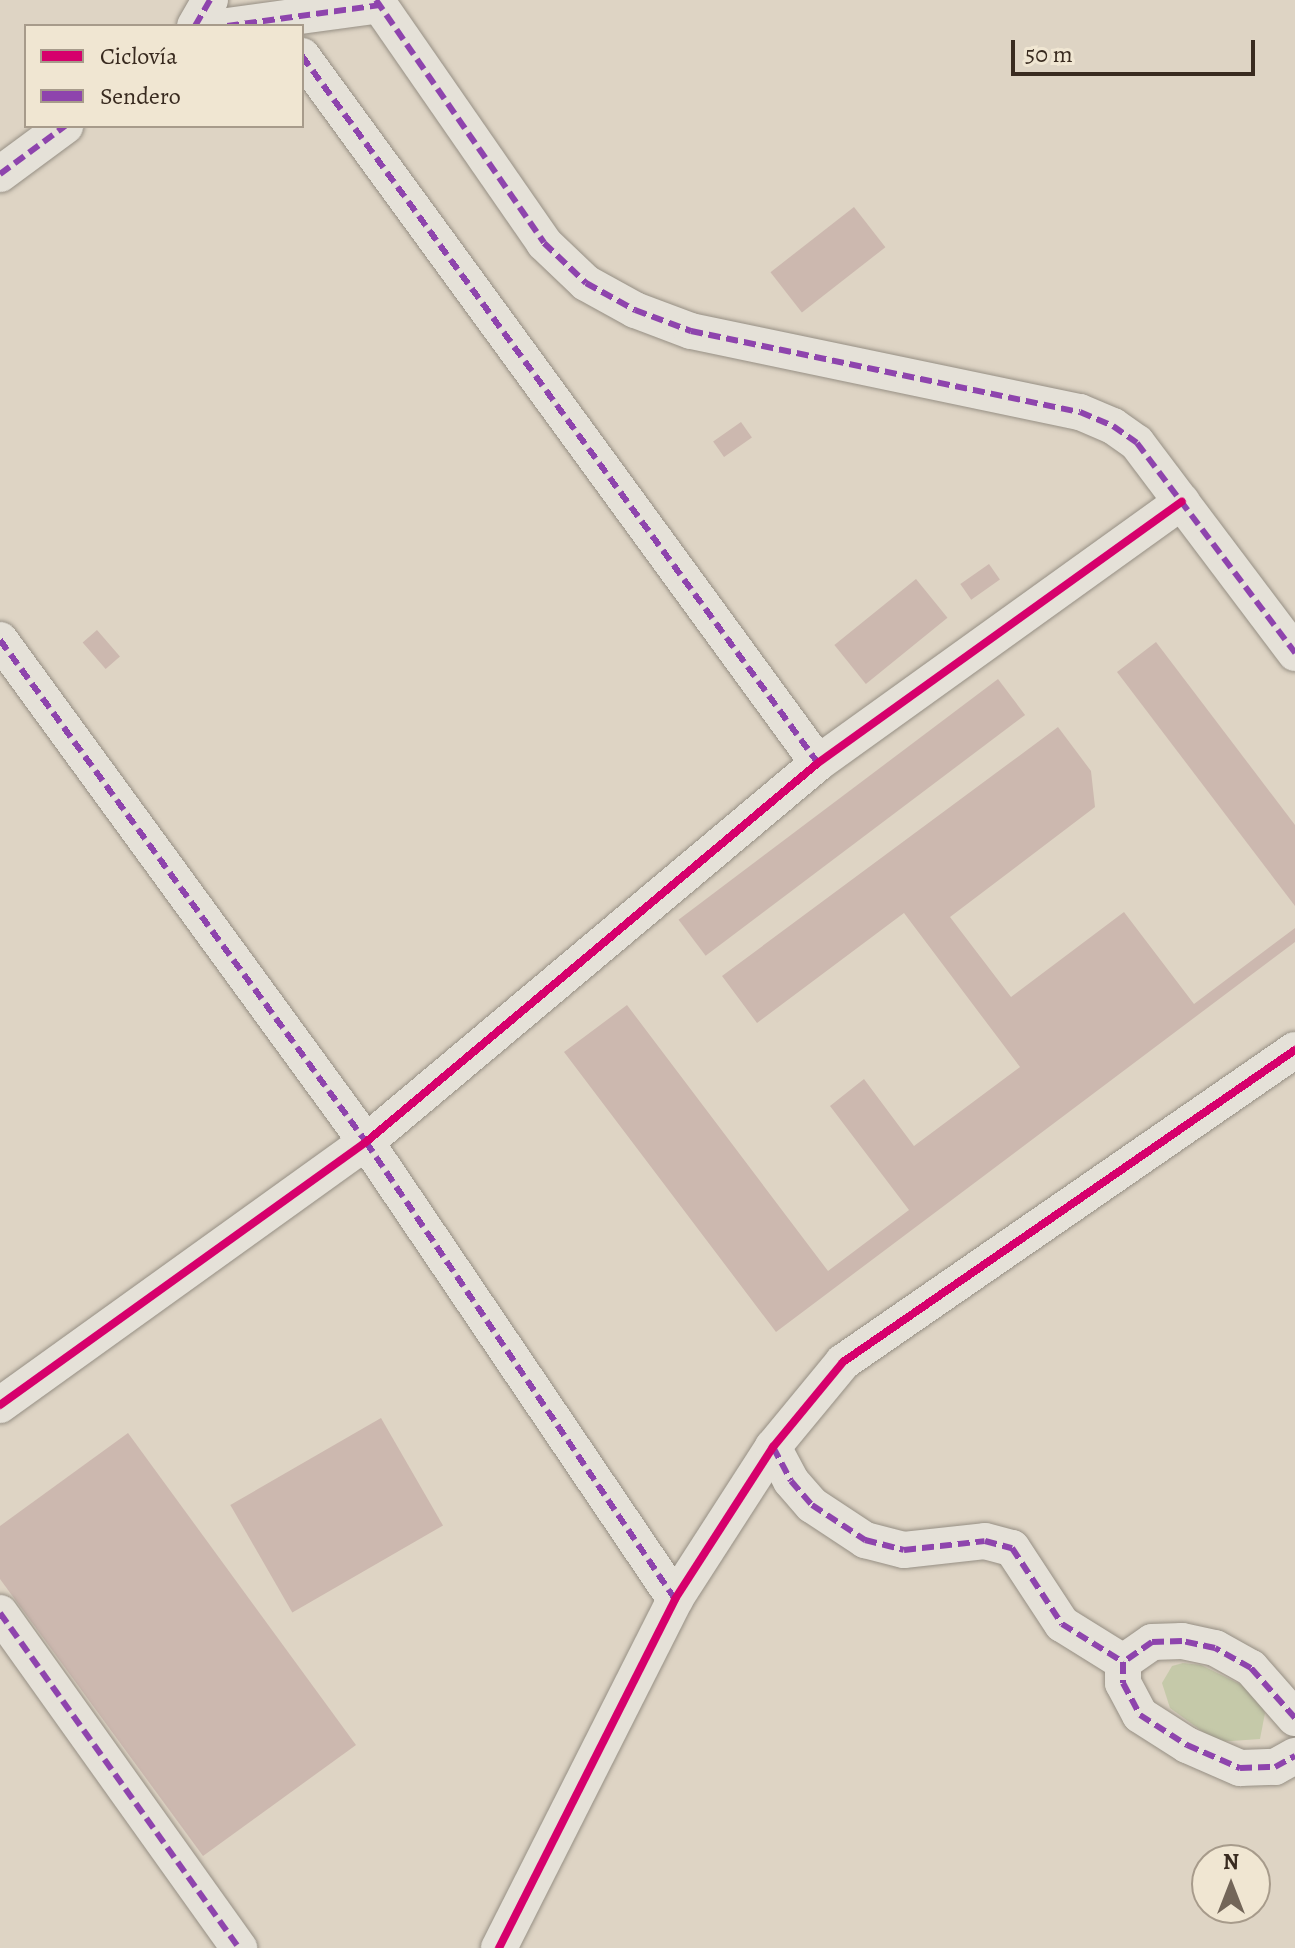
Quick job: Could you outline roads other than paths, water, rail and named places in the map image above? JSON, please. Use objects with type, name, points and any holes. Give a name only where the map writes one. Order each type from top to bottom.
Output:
[{"type":"street","points":[[196,24],[210,0]]},
{"type":"street","points":[[278,23],[378,2],[544,243],[586,283],[635,310],[691,331],[1080,412],[1137,443],[1295,653]]},
{"type":"street","points":[[304,59],[818,763]]},
{"type":"street","points":[[0,174],[62,128]]},
{"type":"street","points":[[0,1405],[366,1142],[818,763],[1182,501]]},
{"type":"street","points":[[0,640],[366,1142],[675,1599]]},
{"type":"street","points":[[499,1948],[675,1599],[773,1447],[843,1362],[1295,1050]]},
{"type":"street","points":[[773,1447],[791,1481],[812,1505],[865,1540],[904,1550],[985,1541],[1012,1548],[1062,1624],[1123,1662]]},
{"type":"street","points":[[0,1613],[239,1948]]},
{"type":"street","points":[[1123,1662],[1152,1642],[1182,1641],[1215,1648],[1251,1668],[1295,1718]]},
{"type":"street","points":[[1123,1662],[1123,1683],[1140,1715],[1187,1745],[1240,1768],[1275,1767],[1295,1756]]}]
